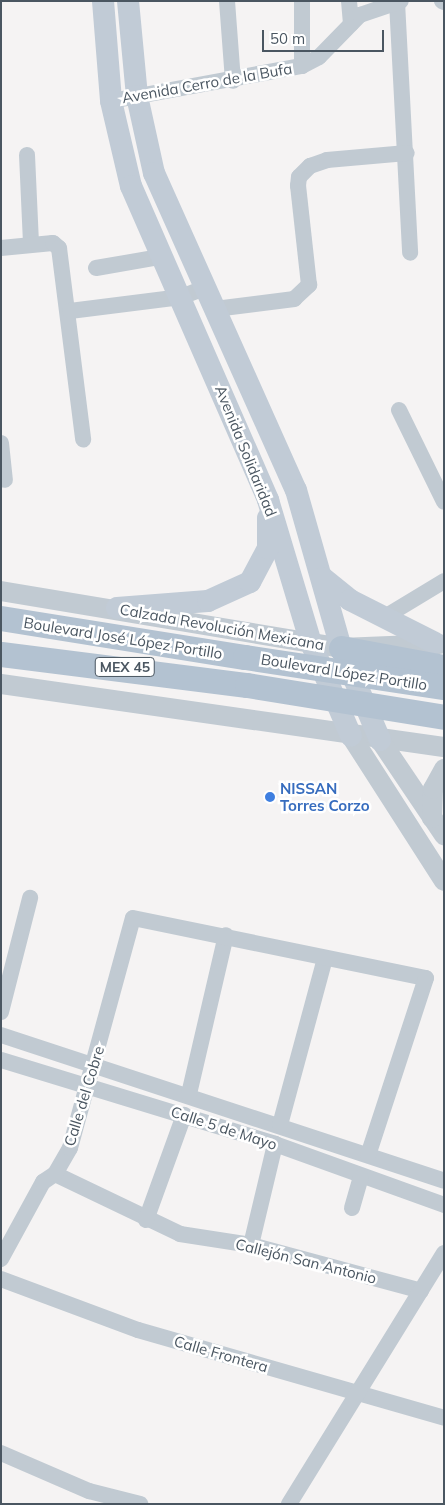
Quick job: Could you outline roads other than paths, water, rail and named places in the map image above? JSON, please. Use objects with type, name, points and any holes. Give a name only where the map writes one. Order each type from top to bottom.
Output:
[{"type":"main road","name":"Avenida Solidaridad","points":[[103,1],[111,101],[131,186],[160,257],[181,297],[268,500],[311,644],[351,736]]},
{"type":"main road","name":"Avenida Solidaridad","points":[[128,1],[137,96],[154,174],[296,490],[323,578],[341,648],[380,740]]},
{"type":"main road","points":[[117,608],[208,602],[250,582],[268,548],[268,500]]},
{"type":"main road","points":[[323,578],[383,618],[440,644]]},
{"type":"main road","name":"Boulevard José López Portillo","points":[[1,618],[245,657]]},
{"type":"main road","points":[[341,648],[444,667]]},
{"type":"main road","name":"Boulevard José López Portillo","points":[[1,654],[247,685]]},
{"type":"main road","name":"Boulevard López Portillo","points":[[245,657],[444,687]]},
{"type":"main road","name":"Boulevard López Portillo","points":[[247,685],[444,717]]},
{"type":"street","points":[[227,1],[233,80]]},
{"type":"street","points":[[302,1],[302,66]]},
{"type":"street","points":[[349,1],[351,24]]},
{"type":"street","name":"Avenida Cerro de la Bufa","points":[[111,101],[302,66],[319,57],[351,24],[377,6],[401,1]]},
{"type":"street","points":[[397,2],[407,153],[410,253]]},
{"type":"street","points":[[215,309],[294,299],[305,291],[309,285],[298,186],[299,177],[310,166],[327,160],[407,153]]},
{"type":"street","points":[[27,155],[31,243]]},
{"type":"street","points":[[1,248],[31,243],[53,242],[59,248],[70,310],[83,439]]},
{"type":"street","points":[[96,268],[160,257]]},
{"type":"street","points":[[70,310],[181,297],[204,288]]},
{"type":"street","points":[[399,410],[442,492]]},
{"type":"street","points":[[1,443],[5,480]]},
{"type":"street","points":[[383,618],[444,581]]},
{"type":"street","name":"Calzada Revolución Mexicana","points":[[1,591],[117,608],[341,648],[440,644]]},
{"type":"street","points":[[1,684],[351,736],[444,747]]},
{"type":"street","name":"Avenida Solidaridad","points":[[351,736],[444,880]]},
{"type":"street","name":"Avenida Solidaridad","points":[[380,740],[444,835]]},
{"type":"street","points":[[432,818],[433,789],[444,769]]},
{"type":"street","points":[[1,1012],[30,898]]},
{"type":"street","name":"Calle del Cobre","points":[[1,1259],[43,1182],[55,1174],[70,1148],[89,1086],[134,918],[226,935]]},
{"type":"street","points":[[189,1094],[226,935],[325,958],[426,978],[368,1155]]},
{"type":"street","points":[[280,1125],[325,958]]},
{"type":"street","name":"Calle 5 de Mayo","points":[[1,1035],[189,1094],[444,1181]]},
{"type":"street","name":"Calle 5 de Mayo","points":[[1,1060],[275,1144],[361,1177],[444,1205]]},
{"type":"street","points":[[146,1220],[184,1115]]},
{"type":"street","points":[[251,1244],[275,1144]]},
{"type":"street","name":"Callejón San Antonio","points":[[55,1174],[146,1220],[180,1234],[251,1244],[421,1291]]},
{"type":"street","points":[[352,1208],[361,1177]]},
{"type":"street","points":[[289,1504],[444,1253]]},
{"type":"street","name":"Calle Frontera","points":[[1,1279],[138,1330],[444,1418]]},
{"type":"street","points":[[1,1452],[85,1497],[140,1504]]},
{"type":"place","name":"NISSAN Torres Corzo","points":[[270,797]]}]
